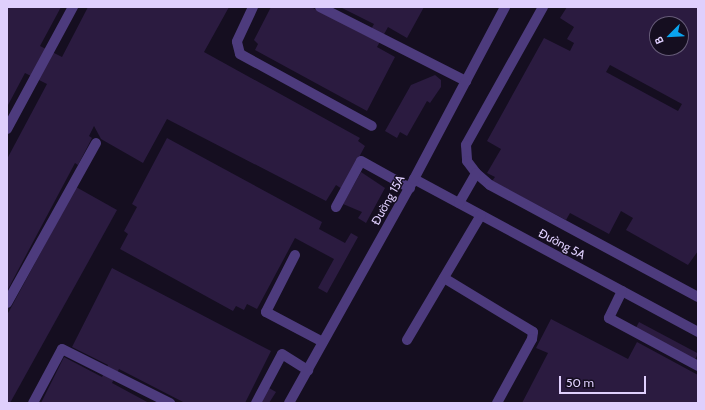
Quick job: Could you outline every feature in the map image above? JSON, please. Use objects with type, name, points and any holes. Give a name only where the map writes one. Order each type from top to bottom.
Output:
[{"type":"street","points":[[7,129],[73,7]]},
{"type":"street","points":[[254,7],[237,42],[240,54],[372,126]]},
{"type":"street","points":[[320,7],[466,80]]},
{"type":"street","name":"Đường 15A","points":[[293,402],[323,342],[412,183],[505,7]]},
{"type":"street","points":[[543,7],[466,145],[467,161],[476,174],[490,185],[698,296]]},
{"type":"street","points":[[7,303],[96,143]]},
{"type":"street","name":"Đường 5A","points":[[336,207],[361,161],[459,203],[698,332]]},
{"type":"street","points":[[459,203],[476,174]]},
{"type":"street","points":[[407,340],[481,215]]},
{"type":"street","points":[[295,255],[266,312],[323,342]]},
{"type":"street","points":[[444,278],[530,327],[533,332],[532,339],[497,403]]},
{"type":"street","points":[[622,291],[609,318],[698,366]]},
{"type":"street","points":[[33,403],[62,349],[170,403]]},
{"type":"street","points":[[256,403],[282,354],[308,370]]},
{"type":"building","points":[[7,7],[61,7],[40,46],[62,57],[88,7],[229,7],[204,52],[360,138],[358,141],[365,146],[342,189],[336,185],[326,201],[167,119],[143,163],[101,139],[94,126],[89,136],[92,138],[78,165],[75,163],[7,291],[7,159],[47,84],[25,73],[7,107]]},
{"type":"building","points":[[271,7],[311,7],[367,36],[374,24],[340,7],[424,7],[407,38],[388,27],[377,47],[395,57],[367,111],[255,50],[258,44],[254,40]]},
{"type":"building","points":[[567,7],[698,7],[698,251],[688,265],[626,230],[633,218],[621,211],[609,234],[570,213],[566,220],[492,181],[495,177],[487,173],[501,149],[487,141],[544,38],[570,51],[574,43],[567,39],[574,27],[560,18]],"holes":[[[610,65],[682,104],[678,111],[606,72]]]},
{"type":"building","points":[[435,75],[441,80],[441,87],[430,103],[427,101],[407,136],[400,132],[397,138],[385,131],[411,85]]},
{"type":"building","points":[[167,138],[322,222],[319,229],[345,243],[351,233],[358,237],[327,293],[318,288],[334,259],[295,238],[257,309],[247,304],[244,310],[236,306],[233,311],[120,249],[128,234],[124,231],[137,207],[132,204]]},
{"type":"building","points":[[361,172],[385,188],[366,223],[358,218],[362,212],[343,204]]},
{"type":"building","points":[[76,187],[117,210],[10,403],[7,403],[7,315]]},
{"type":"building","points":[[112,268],[271,351],[245,403],[185,403],[119,369],[112,383],[149,403],[41,403],[64,357],[102,377],[108,365],[72,347]]},
{"type":"building","points":[[551,319],[628,359],[637,342],[698,375],[698,403],[522,403],[548,353],[536,348]]},
{"type":"building","points":[[639,322],[698,353],[695,360],[636,328]]},
{"type":"building","points":[[269,388],[276,392],[269,403],[260,403]]}]
